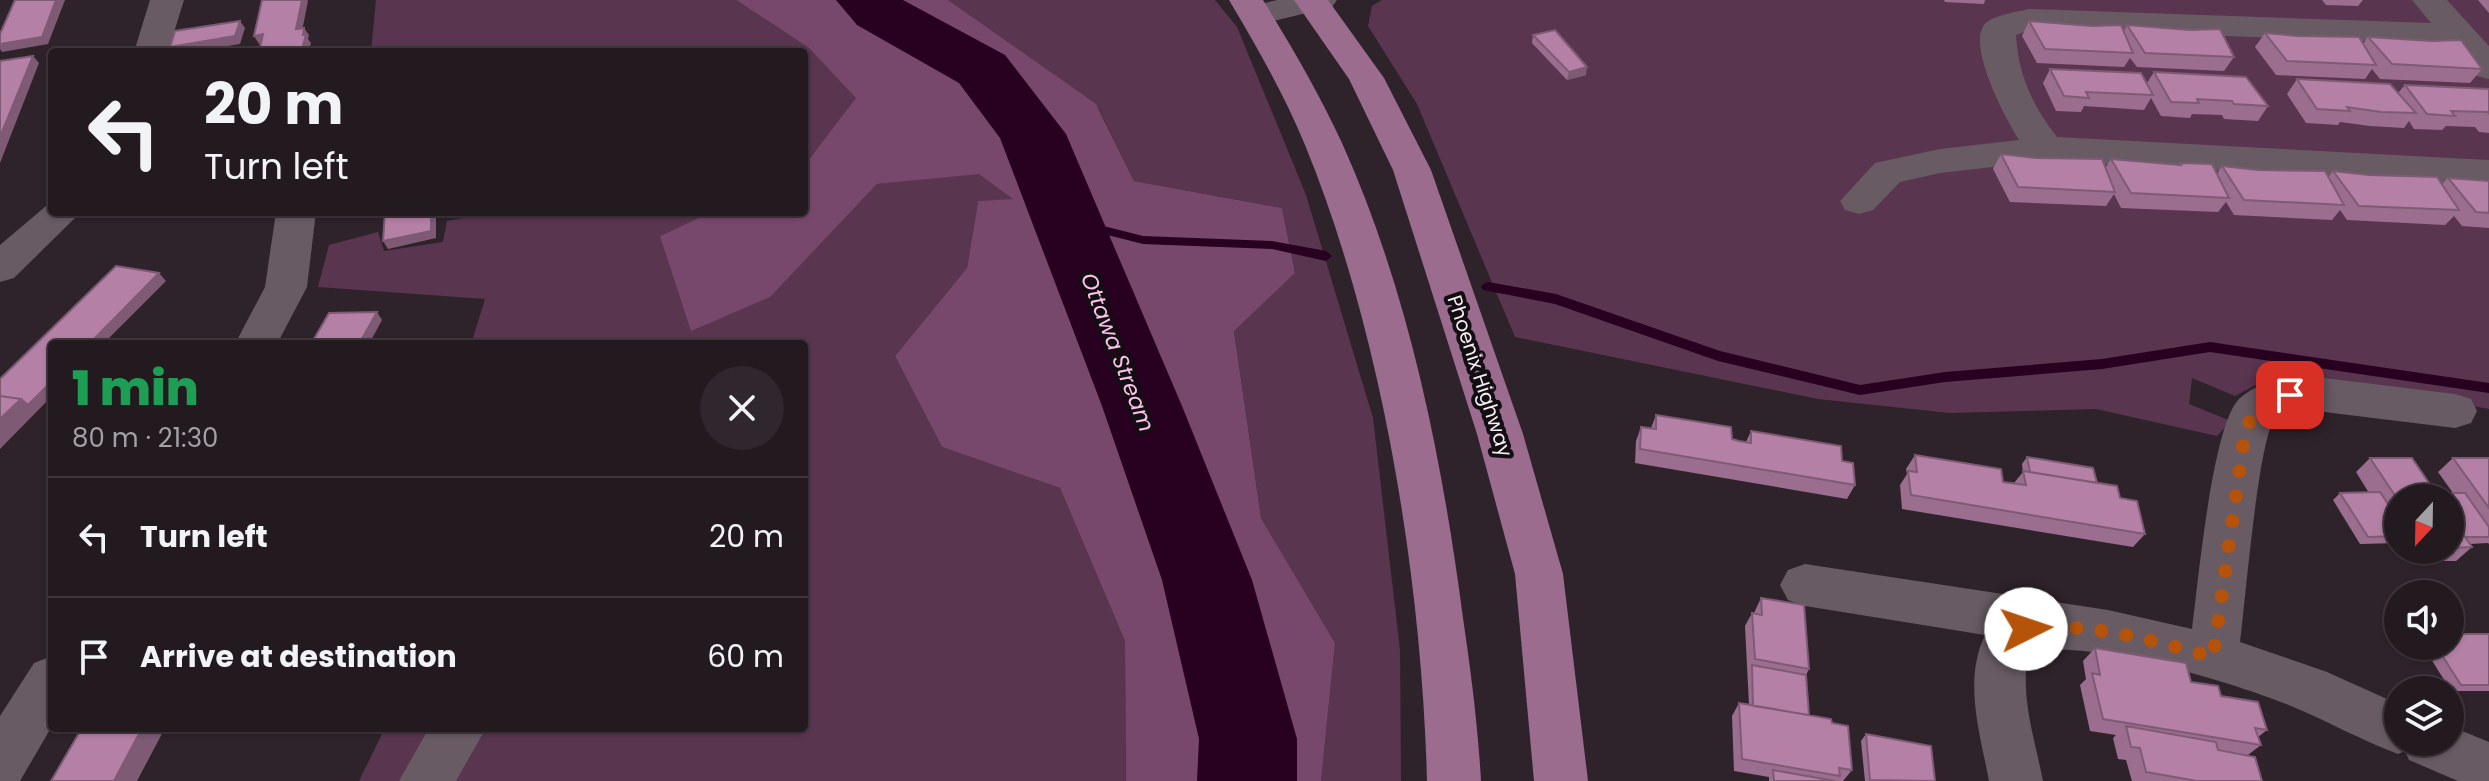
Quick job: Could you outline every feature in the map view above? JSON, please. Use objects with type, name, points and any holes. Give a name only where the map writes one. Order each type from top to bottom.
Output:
[{"type":"main road","name":"Phoenix Highway","points":[[1314,1],[1366,78],[1412,170],[1500,434],[1539,574],[1561,781]]},
{"type":"main road","points":[[1251,8],[1301,101],[1335,175],[1380,311],[1408,425],[1432,555],[1454,781]]},
{"type":"street","points":[[152,48],[167,0]]},
{"type":"street","points":[[2429,0],[2489,68]]},
{"type":"street","points":[[1251,8],[1314,1]]},
{"type":"street","points":[[2046,149],[2019,116],[1999,52],[1999,29],[2022,9],[2459,34]]},
{"type":"street","points":[[1859,201],[1888,172],[1940,161],[2046,149],[2489,173]]},
{"type":"street","points":[[0,268],[57,216]]},
{"type":"street","points":[[258,340],[286,287],[296,216]]},
{"type":"street","points":[[2213,657],[2240,457],[2253,413],[2273,398],[2308,393],[2455,411]]},
{"type":"street","points":[[1805,585],[2144,639],[2213,657],[2307,688],[2384,723]]},
{"type":"street","points":[[2016,781],[2000,662],[2009,639],[2026,629],[2060,625]]},
{"type":"street","points":[[0,764],[48,686]]},
{"type":"street","points":[[426,781],[457,732]]},
{"type":"street","points":[[2461,756],[2489,768]]},
{"type":"shaded area","points":[[376,0],[736,0],[809,48],[857,98],[808,161],[808,48],[371,48]]},
{"type":"shaded area","points":[[736,0],[948,0],[1096,104],[1134,181],[1282,208],[1295,273],[1234,331],[1261,518],[1335,643],[1321,781],[1126,781],[1125,641],[1060,488],[942,447],[895,356],[967,268],[978,201],[1013,199],[979,174],[877,184],[770,297],[691,331],[660,236],[702,216],[808,216],[808,161],[856,98],[809,48]]},
{"type":"shaded area","points":[[948,0],[1215,0],[1237,27],[1306,195],[1373,418],[1400,650],[1401,781],[1321,781],[1335,643],[1261,518],[1234,330],[1295,273],[1282,208],[1134,181],[1099,109]]},
{"type":"shaded area","points":[[1382,0],[2489,0],[2489,409],[2283,370],[2235,396],[2192,378],[2189,404],[2231,421],[2217,436],[2096,409],[1950,413],[1818,399],[1515,337],[1417,104],[1368,26],[1372,6]]},
{"type":"shaded area","points":[[979,173],[1015,200],[978,201],[967,268],[895,356],[942,447],[1060,488],[1125,641],[1126,781],[359,781],[383,732],[808,732],[808,340],[472,340],[485,299],[318,287],[329,245],[378,232],[384,251],[443,242],[447,221],[475,216],[702,216],[660,236],[770,296],[877,184]]},
{"type":"building","points":[[15,0],[56,0],[42,37],[0,44],[0,34]]},
{"type":"building","points":[[262,0],[302,0],[296,29],[304,28],[303,35],[306,35],[302,48],[260,48],[263,34],[254,36]]},
{"type":"building","points":[[240,21],[235,36],[170,47],[175,31]]},
{"type":"building","points":[[2029,21],[2121,25],[2133,53],[2045,49]]},
{"type":"building","points":[[2127,25],[2220,29],[2234,57],[2145,53]]},
{"type":"building","points":[[1555,30],[1587,67],[1569,72],[1533,35]]},
{"type":"building","points":[[2265,33],[2359,37],[2376,65],[2287,61]]},
{"type":"building","points":[[2368,37],[2461,40],[2482,69],[2392,64]]},
{"type":"building","points":[[33,56],[0,137],[0,61]]},
{"type":"building","points":[[2050,69],[2141,73],[2153,95],[2086,92],[2089,98],[2064,96]]},
{"type":"building","points":[[2154,72],[2246,77],[2268,106],[2197,99],[2199,103],[2171,102]]},
{"type":"building","points":[[2297,79],[2390,84],[2416,113],[2347,107],[2350,111],[2317,109]]},
{"type":"building","points":[[2405,85],[2489,89],[2489,114],[2451,111],[2455,116],[2427,114]]},
{"type":"building","points":[[2001,154],[2102,159],[2115,192],[2018,187]]},
{"type":"building","points":[[2111,159],[2181,165],[2212,164],[2229,198],[2131,193]]},
{"type":"building","points":[[2222,166],[2325,171],[2344,205],[2244,200]]},
{"type":"building","points":[[2333,171],[2437,177],[2459,210],[2359,206]]},
{"type":"building","points":[[2448,178],[2489,181],[2489,213],[2476,212]]},
{"type":"building","points":[[385,216],[431,216],[431,231],[383,241]]},
{"type":"building","points":[[116,266],[159,273],[93,340],[48,340],[48,385],[28,405],[21,399],[0,396],[0,379]]},
{"type":"building","points":[[377,312],[361,340],[313,340],[329,313]]},
{"type":"building","points":[[0,396],[21,399],[0,419]]},
{"type":"building","points":[[1656,415],[1731,427],[1732,439],[1739,441],[1751,443],[1751,431],[1841,446],[1842,461],[1853,463],[1855,485],[1640,449],[1641,427],[1656,429]]},
{"type":"building","points":[[1915,455],[2001,469],[2003,482],[2026,485],[2023,471],[2117,486],[2120,498],[2137,501],[2145,534],[1911,495],[1908,471],[1917,472]]},
{"type":"building","points":[[2027,457],[2093,468],[2097,483],[2030,472]]},
{"type":"building","points":[[2370,458],[2412,458],[2430,484],[2387,484]]},
{"type":"building","points":[[2453,458],[2489,458],[2489,508]]},
{"type":"building","points":[[2380,492],[2384,498],[2384,536],[2368,537],[2340,493]]},
{"type":"building","points":[[2464,493],[2489,527],[2489,537],[2465,537]]},
{"type":"building","points":[[2464,535],[2472,547],[2464,547]]},
{"type":"building","points":[[1761,598],[1804,605],[1809,669],[1755,659],[1752,613],[1762,615]]},
{"type":"building","points":[[2464,634],[2489,634],[2489,685],[2464,685],[2464,676],[2455,676],[2445,660],[2464,660]]},
{"type":"building","points":[[2095,648],[2186,663],[2191,682],[2218,686],[2221,696],[2258,702],[2267,730],[2255,728],[2261,745],[2103,719],[2092,673],[2100,675]]},
{"type":"building","points":[[1752,665],[1806,675],[1809,715],[1753,706]]},
{"type":"building","points":[[1739,703],[1831,719],[1832,723],[1848,726],[1852,770],[1839,768],[1840,776],[1742,759]]},
{"type":"building","points":[[2126,726],[2216,742],[2218,750],[2255,757],[2262,781],[2197,781],[2146,772],[2140,748],[2131,747]]},
{"type":"building","points":[[80,732],[140,732],[114,781],[51,781]]},
{"type":"building","points":[[1866,734],[1931,746],[1935,781],[1870,780]]},
{"type":"building","points":[[1773,770],[1835,781],[1774,781]]},
{"type":"waterway","name":"Ottawa Stream","points":[[866,0],[879,12],[982,69],[1032,134],[1142,406],[1207,580],[1248,739],[1247,781]]},
{"type":"waterway","points":[[1068,221],[1143,240],[1272,245],[1326,256]]},
{"type":"waterway","points":[[1488,287],[1556,299],[1718,356],[1860,390],[1945,377],[2102,364],[2210,347],[2489,388]]},
{"type":"route","points":[[2026,629],[2060,625],[2144,639],[2213,657],[2245,432],[2253,413],[2273,398],[2290,395]]}]
